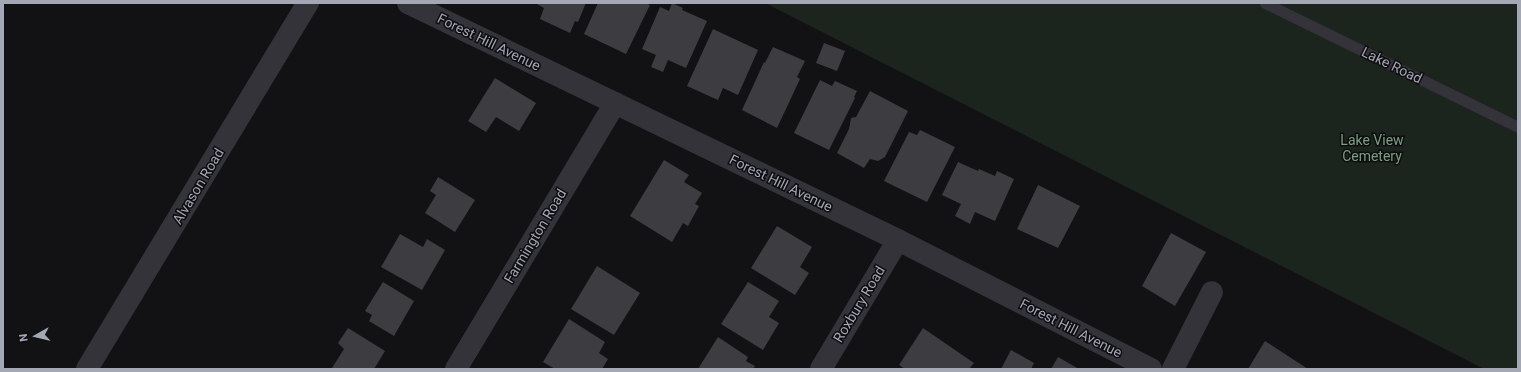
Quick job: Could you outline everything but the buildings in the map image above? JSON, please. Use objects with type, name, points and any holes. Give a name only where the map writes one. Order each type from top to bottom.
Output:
[{"type":"street","name":"Alvason Road","points":[[87,369],[308,3]]},
{"type":"street","name":"Forest Hill Avenue","points":[[408,3],[898,240],[1151,369]]},
{"type":"street","name":"Farmington Road","points":[[456,369],[615,103]]},
{"type":"street","name":"Roxbury Road","points":[[821,369],[898,240]]},
{"type":"street","points":[[1180,367],[1212,292]]},
{"type":"lane","name":"Lake Road","points":[[1265,3],[1518,127]]},
{"type":"green space","name":"Lake View Cemetery","points":[[765,3],[1518,3],[1518,369],[1484,369]]}]
